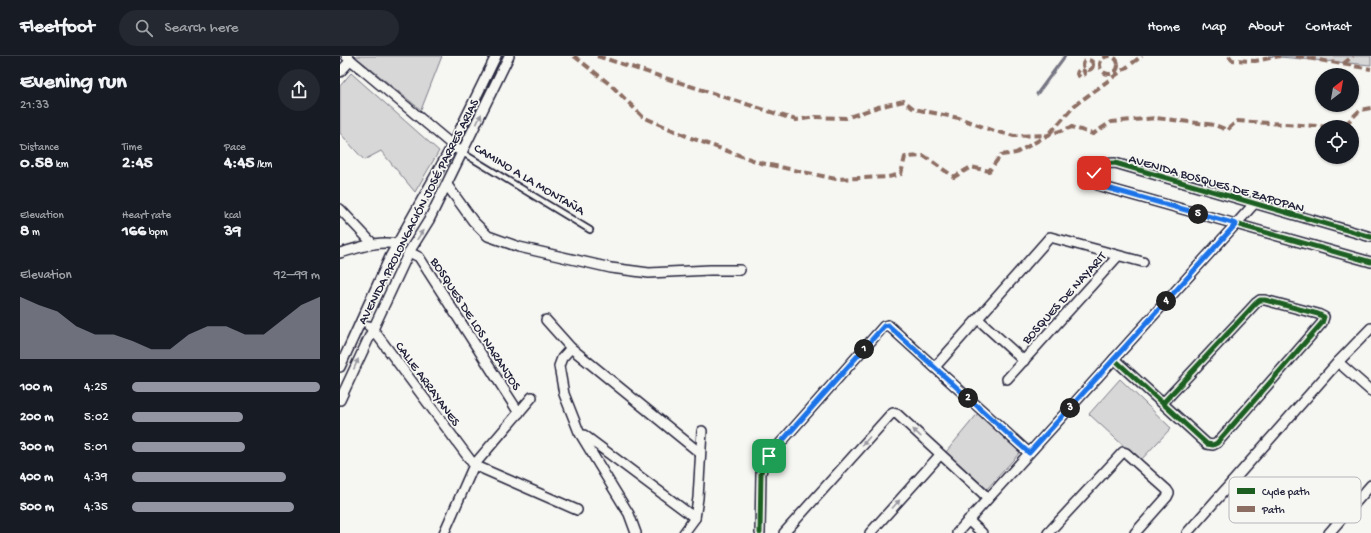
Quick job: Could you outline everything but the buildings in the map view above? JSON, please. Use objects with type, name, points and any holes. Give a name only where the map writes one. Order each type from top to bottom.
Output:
[{"type":"street","name":"AVENIDA PROLONGACIÓN JOSÉ PARRES ARIAS","points":[[340,366],[396,244],[452,146],[496,56]]},
{"type":"street","name":"AVENIDA PROLONGACIÓN JOSÉ PARRES ARIAS","points":[[340,400],[372,328],[409,252],[429,220],[447,185],[509,56]]},
{"type":"street","name":"CAMINO A LA MONTAÑA","points":[[348,58],[452,146],[463,153]]},
{"type":"street","points":[[340,72],[348,58]]},
{"type":"street","name":"AVENIDA BOSQUES DE ZAPOPAN","points":[[1371,237],[1115,163],[1107,163],[1099,167],[1094,173],[1092,180],[1100,186],[1371,262]]},
{"type":"street","points":[[447,185],[473,221],[488,236],[518,247],[612,268],[649,273],[740,270]]},
{"type":"street","points":[[957,533],[1254,204]]},
{"type":"street","points":[[340,209],[373,244]]},
{"type":"street","name":"BOSQUES DE NAYARIT","points":[[1050,237],[1118,256],[1024,361],[978,319],[1050,237]]},
{"type":"street","points":[[340,253],[373,244],[387,242],[396,244]]},
{"type":"street","name":"BOSQUES DE LOS NARANJOS","points":[[409,252],[419,257],[519,412]]},
{"type":"street","points":[[1118,256],[1143,262]]},
{"type":"street","points":[[1114,359],[1207,444],[1213,445],[1217,443],[1324,320],[1324,317],[1318,314],[1260,300],[1163,403]]},
{"type":"street","points":[[935,367],[978,319]]},
{"type":"street","points":[[546,320],[571,348],[700,453]]},
{"type":"street","points":[[360,323],[372,328]]},
{"type":"street","points":[[760,533],[761,473],[763,465],[769,456],[884,326],[888,325],[892,327],[1029,453]]},
{"type":"street","name":"CALLE ARRAYANES","points":[[372,328],[474,465]]},
{"type":"street","points":[[1236,477],[1338,362],[1371,328]]},
{"type":"street","points":[[571,348],[562,358],[559,366],[564,394],[579,432],[630,514],[636,533]]},
{"type":"street","points":[[1007,379],[1024,361]]},
{"type":"street","points":[[1338,362],[1371,391]]},
{"type":"street","points":[[444,533],[474,465],[532,397]]},
{"type":"street","points":[[784,533],[890,414],[893,413],[897,414],[988,498]]},
{"type":"street","points":[[684,533],[695,518],[698,498],[702,431]]},
{"type":"street","points":[[579,432],[695,518]]},
{"type":"street","points":[[1048,533],[1123,452],[1169,493],[1135,533]]},
{"type":"street","points":[[870,533],[940,455]]},
{"type":"street","points":[[474,465],[577,510]]},
{"type":"street","points":[[1187,533],[1229,485]]},
{"type":"street","points":[[1361,496],[1371,485]]},
{"type":"street","points":[[968,520],[982,533]]},
{"type":"street","points":[[1329,533],[1338,523]]},
{"type":"lane","name":"CAMINO A LA MONTAÑA","points":[[463,153],[590,230]]},
{"type":"shaded area","points":[[355,56],[442,56],[421,110]]},
{"type":"shaded area","points":[[1268,56],[1371,56],[1371,65]]},
{"type":"shaded area","points":[[351,73],[439,151],[415,192],[381,151],[364,160],[340,133],[340,86]]},
{"type":"shaded area","points":[[1120,379],[1171,428],[1140,461],[1089,414]]},
{"type":"shaded area","points":[[979,412],[1022,450],[987,489],[946,452]]},
{"type":"waterway","points":[[1037,94],[1065,56]]},
{"type":"marked path","points":[[574,56],[612,86],[643,117],[691,138],[761,163],[836,179],[888,177],[901,174],[905,157],[924,156],[954,177],[971,167],[989,171],[1001,155],[1016,153],[1048,135],[1072,127],[1093,134],[1111,122],[1156,118],[1215,125],[1227,130],[1237,121],[1331,127],[1348,122],[1360,110],[1371,108]]},
{"type":"marked path","points":[[597,56],[796,120],[815,117],[846,118],[878,107],[904,101],[914,109],[959,118],[991,130],[1014,136],[1046,135]]},
{"type":"marked path","points":[[1109,56],[1115,59],[1118,65],[1115,71],[1109,74],[1103,71],[1100,65],[1103,59],[1109,56]]},
{"type":"marked path","points":[[1050,133],[1075,105],[1142,56]]},
{"type":"marked path","points":[[1229,56],[1232,60],[1255,61],[1280,56]]},
{"type":"marked path","points":[[1296,56],[1371,69]]},
{"type":"marked path","points":[[1343,64],[1353,56]]},
{"type":"marked path","points":[[1086,60],[1090,60],[1092,61],[1093,65],[1092,69],[1086,70],[1083,67],[1083,63],[1086,60]]},
{"type":"marked path","points":[[1082,69],[1085,74],[1080,77],[1077,74],[1080,70],[1082,69],[1084,69]]},
{"type":"cycle path","points":[[1371,237],[1115,163],[1106,164],[1100,167],[1095,172],[1092,180],[1100,186],[1371,262]]},
{"type":"cycle path","points":[[1114,359],[1207,444],[1213,445],[1217,443],[1322,323],[1324,317],[1318,314],[1260,300],[1163,403]]},
{"type":"cycle path","points":[[760,533],[761,473],[763,465],[769,456],[884,326],[888,325],[1029,453]]},
{"type":"route","points":[[769,456],[884,326],[888,325],[892,327],[1029,453],[1236,224],[1100,186],[1092,180],[1094,173]]}]
